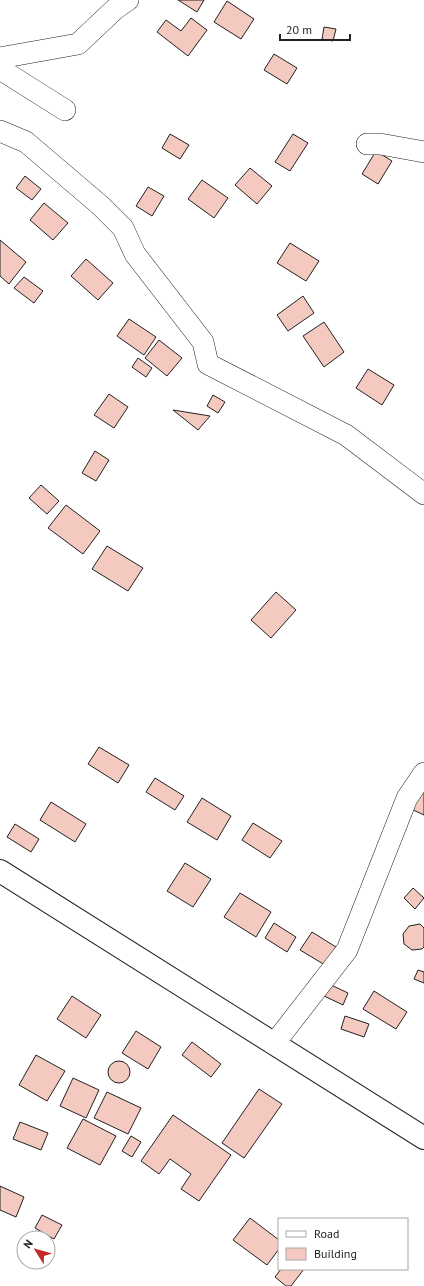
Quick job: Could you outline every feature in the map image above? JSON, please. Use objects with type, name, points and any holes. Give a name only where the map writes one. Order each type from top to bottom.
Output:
[{"type":"main road","points":[[0,870],[424,1138]]},
{"type":"street","points":[[0,58],[78,44],[115,9],[128,0]]},
{"type":"street","points":[[0,69],[65,110]]},
{"type":"street","points":[[0,131],[26,142],[101,206],[123,228],[135,254],[203,342],[208,364],[346,435],[424,494]]},
{"type":"street","points":[[367,144],[380,144],[424,152]]},
{"type":"street","points":[[274,1044],[347,950],[407,798],[424,773]]},
{"type":"building","points":[[178,0],[204,0],[197,12]]},
{"type":"building","points":[[227,1],[254,19],[241,39],[214,22]]},
{"type":"building","points":[[191,18],[207,30],[188,56],[157,32],[166,20],[181,31]]},
{"type":"building","points":[[324,27],[336,29],[333,41],[322,39]]},
{"type":"building","points":[[274,54],[297,68],[287,84],[264,70]]},
{"type":"building","points":[[170,134],[189,145],[180,159],[162,148]]},
{"type":"building","points":[[293,134],[308,143],[290,171],[275,162]]},
{"type":"building","points":[[376,151],[392,161],[378,184],[362,174]]},
{"type":"building","points":[[250,168],[272,186],[257,204],[235,185]]},
{"type":"building","points":[[25,176],[41,189],[32,200],[16,188]]},
{"type":"building","points":[[202,180],[228,198],[214,218],[188,199]]},
{"type":"building","points":[[148,187],[164,196],[152,216],[136,206]]},
{"type":"building","points":[[44,203],[68,223],[53,240],[30,220]]},
{"type":"building","points":[[0,240],[26,262],[9,284],[0,276]]},
{"type":"building","points":[[290,243],[319,261],[306,281],[277,263]]},
{"type":"building","points":[[86,259],[113,283],[98,300],[71,276]]},
{"type":"building","points":[[24,277],[43,291],[34,303],[14,288]]},
{"type":"building","points":[[303,296],[314,313],[288,331],[277,315]]},
{"type":"building","points":[[129,319],[156,337],[144,355],[117,336]]},
{"type":"building","points":[[324,322],[344,352],[324,367],[303,336]]},
{"type":"building","points":[[159,340],[182,358],[167,376],[145,358]]},
{"type":"building","points":[[138,358],[152,368],[146,377],[132,367]]},
{"type":"building","points":[[368,369],[394,385],[382,405],[356,388]]},
{"type":"building","points":[[109,394],[128,407],[114,428],[94,415]]},
{"type":"building","points":[[213,395],[225,402],[218,413],[207,406]]},
{"type":"building","points":[[173,410],[210,416],[198,430]]},
{"type":"building","points":[[95,451],[109,460],[96,481],[82,473]]},
{"type":"building","points":[[41,485],[59,501],[47,514],[29,498]]},
{"type":"building","points":[[66,505],[100,531],[83,554],[48,528]]},
{"type":"building","points":[[107,546],[143,568],[128,591],[92,569]]},
{"type":"building","points":[[276,592],[296,610],[271,638],[251,620]]},
{"type":"building","points":[[99,747],[129,765],[118,783],[88,764]]},
{"type":"building","points":[[155,778],[184,796],[175,810],[146,792]]},
{"type":"building","points":[[424,783],[424,815],[411,809]]},
{"type":"building","points":[[202,798],[231,816],[217,840],[187,822]]},
{"type":"building","points":[[51,802],[86,824],[75,842],[40,820]]},
{"type":"building","points":[[253,823],[282,841],[270,858],[242,840]]},
{"type":"building","points":[[15,824],[39,839],[31,852],[7,837]]},
{"type":"building","points":[[185,863],[211,879],[193,907],[167,891]]},
{"type":"building","points":[[413,888],[424,898],[415,909],[404,898]]},
{"type":"building","points":[[240,893],[271,912],[256,937],[224,917]]},
{"type":"building","points":[[274,923],[296,937],[287,952],[265,938]]},
{"type":"building","points":[[420,924],[424,928],[424,947],[422,949],[412,950],[404,944],[403,934],[409,926]]},
{"type":"building","points":[[312,932],[336,947],[325,965],[300,950]]},
{"type":"building","points":[[418,970],[424,972],[424,983],[414,979]]},
{"type":"building","points":[[327,983],[348,993],[343,1005],[322,995]]},
{"type":"building","points":[[374,991],[407,1012],[396,1029],[363,1009]]},
{"type":"building","points":[[72,996],[101,1015],[86,1038],[57,1019]]},
{"type":"building","points":[[345,1016],[369,1024],[364,1037],[341,1029]]},
{"type":"building","points":[[136,1031],[161,1047],[148,1069],[122,1053]]},
{"type":"building","points":[[192,1042],[221,1064],[211,1077],[182,1055]]},
{"type":"building","points":[[36,1055],[65,1071],[47,1101],[19,1085]]},
{"type":"building","points":[[115,1061],[123,1061],[130,1068],[130,1076],[123,1083],[115,1083],[108,1076],[108,1068]]},
{"type":"building","points":[[73,1078],[99,1090],[86,1118],[60,1106]]},
{"type":"building","points":[[259,1089],[282,1104],[244,1158],[222,1143]]},
{"type":"building","points":[[107,1092],[141,1108],[128,1134],[94,1118]]},
{"type":"building","points":[[173,1115],[231,1155],[199,1201],[181,1189],[191,1174],[170,1159],[159,1174],[141,1161]]},
{"type":"building","points":[[83,1119],[116,1136],[100,1165],[67,1148]]},
{"type":"building","points":[[20,1122],[48,1133],[41,1150],[13,1139]]},
{"type":"building","points":[[131,1136],[141,1142],[132,1157],[122,1151]]},
{"type":"building","points":[[0,1186],[24,1197],[16,1217],[0,1210]]},
{"type":"building","points":[[42,1215],[62,1225],[56,1236],[56,1230],[38,1230],[35,1228]]},
{"type":"building","points":[[250,1218],[278,1239],[278,1250],[267,1265],[233,1240]]},
{"type":"building","points":[[280,1270],[303,1270],[291,1286],[286,1286],[275,1277]]}]
